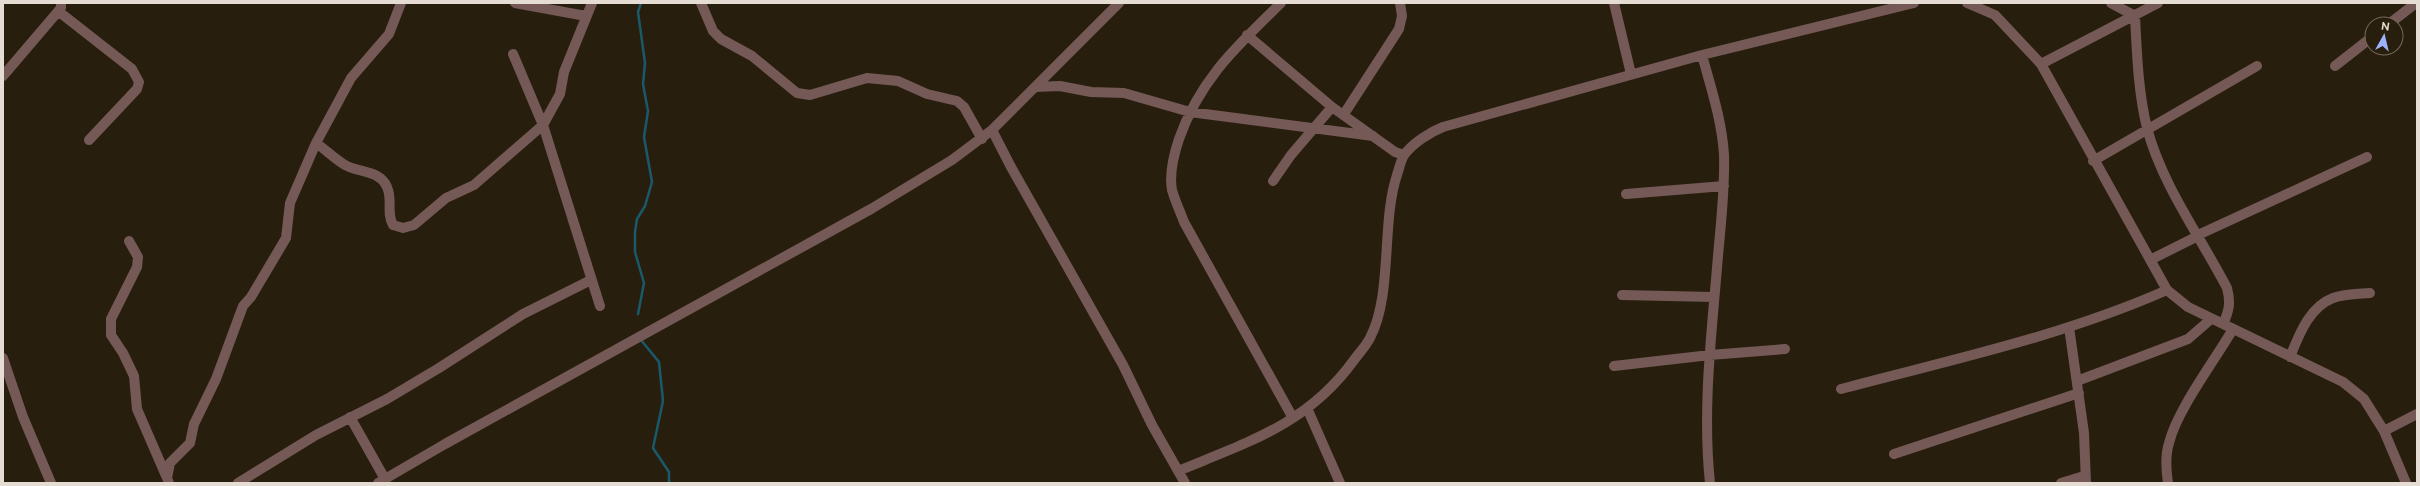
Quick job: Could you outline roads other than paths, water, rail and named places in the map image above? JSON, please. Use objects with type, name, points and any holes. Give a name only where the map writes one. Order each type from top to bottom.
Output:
[{"type":"street","points":[[168,480],[170,463],[190,443],[194,424],[216,379],[243,306],[252,297],[286,238],[290,203],[316,143],[351,78],[389,34],[401,3]]},
{"type":"street","points":[[515,3],[586,16]]},
{"type":"street","points":[[316,143],[345,165],[371,173],[384,181],[388,188],[388,216],[393,226],[403,228],[414,225],[446,198],[474,186],[543,125],[560,94],[564,72],[592,3]]},
{"type":"street","points":[[701,3],[713,31],[721,39],[752,56],[797,93],[816,94],[867,78],[884,78],[898,81],[926,94],[957,102],[964,107],[982,139]]},
{"type":"street","points":[[350,417],[382,481],[451,440],[871,208],[952,160],[992,130],[1120,3]]},
{"type":"street","points":[[1281,3],[1248,35],[1210,79],[1190,112],[1176,147],[1172,165],[1172,189],[1184,222],[1293,418]]},
{"type":"street","points":[[1344,114],[1399,28],[1402,16],[1400,3]]},
{"type":"street","points":[[1614,3],[1631,74]]},
{"type":"street","points":[[1178,471],[1277,429],[1293,418],[1321,398],[1342,375],[1370,338],[1380,304],[1393,189],[1404,155],[1430,132],[1443,127],[1702,54],[1914,3]]},
{"type":"street","points":[[1967,3],[1995,15],[2041,64],[2093,161],[2167,290],[2188,307],[2343,382],[2364,399],[2384,431],[2406,483]]},
{"type":"street","points":[[2111,3],[2135,16]]},
{"type":"street","points":[[2041,64],[2158,3]]},
{"type":"street","points":[[2400,16],[2417,3]]},
{"type":"street","points":[[3,76],[60,7],[132,68],[139,82],[137,89],[89,140]]},
{"type":"street","points":[[2135,16],[2138,74],[2148,128],[2155,150],[2178,201],[2227,288],[2230,300],[2230,310],[2223,324]]},
{"type":"street","points":[[1248,35],[1332,107],[1344,114],[1395,152],[1404,155]]},
{"type":"street","points":[[2335,66],[2364,43]]},
{"type":"street","points":[[514,54],[543,125],[600,306]]},
{"type":"street","points":[[1702,54],[1721,127],[1724,186],[1710,355],[1706,442],[1710,483]]},
{"type":"street","points":[[2093,161],[2148,128],[2224,87],[2257,66]]},
{"type":"street","points":[[1035,87],[1060,86],[1091,92],[1124,94],[1190,112],[1373,136]]},
{"type":"street","points":[[1273,181],[1291,155],[1332,107]]},
{"type":"street","points":[[992,130],[1011,167],[1119,358],[1152,425],[1185,483]]},
{"type":"street","points":[[2150,260],[2367,157]]},
{"type":"street","points":[[1626,194],[1724,186]]},
{"type":"street","points":[[129,241],[138,257],[137,267],[112,319],[110,335],[123,353],[134,376],[137,409],[168,480]]},
{"type":"street","points":[[238,483],[316,435],[439,368],[523,314],[591,280]]},
{"type":"street","points":[[1841,389],[2069,327],[2135,304],[2167,290]]},
{"type":"street","points":[[2290,357],[2302,330],[2321,304],[2334,298],[2370,293]]},
{"type":"street","points":[[1622,295],[1714,296]]},
{"type":"street","points":[[2077,381],[2188,339],[2211,319]]},
{"type":"street","points":[[2061,483],[2085,480],[2084,433],[2069,327]]},
{"type":"street","points":[[2168,483],[2166,457],[2173,432],[2233,329]]},
{"type":"street","points":[[1614,366],[1710,355],[1784,349]]},
{"type":"street","points":[[3,358],[23,417],[51,483]]},
{"type":"street","points":[[1894,454],[2079,393]]},
{"type":"street","points":[[1307,408],[1340,483]]},
{"type":"street","points":[[2384,431],[2417,414]]},
{"type":"waterway","points":[[638,314],[644,283],[635,252],[635,232],[637,219],[645,206],[652,182],[644,137],[648,111],[643,84],[645,63],[638,12],[641,3]]},
{"type":"waterway","points":[[641,340],[659,362],[663,401],[653,448],[669,472],[669,483]]}]
